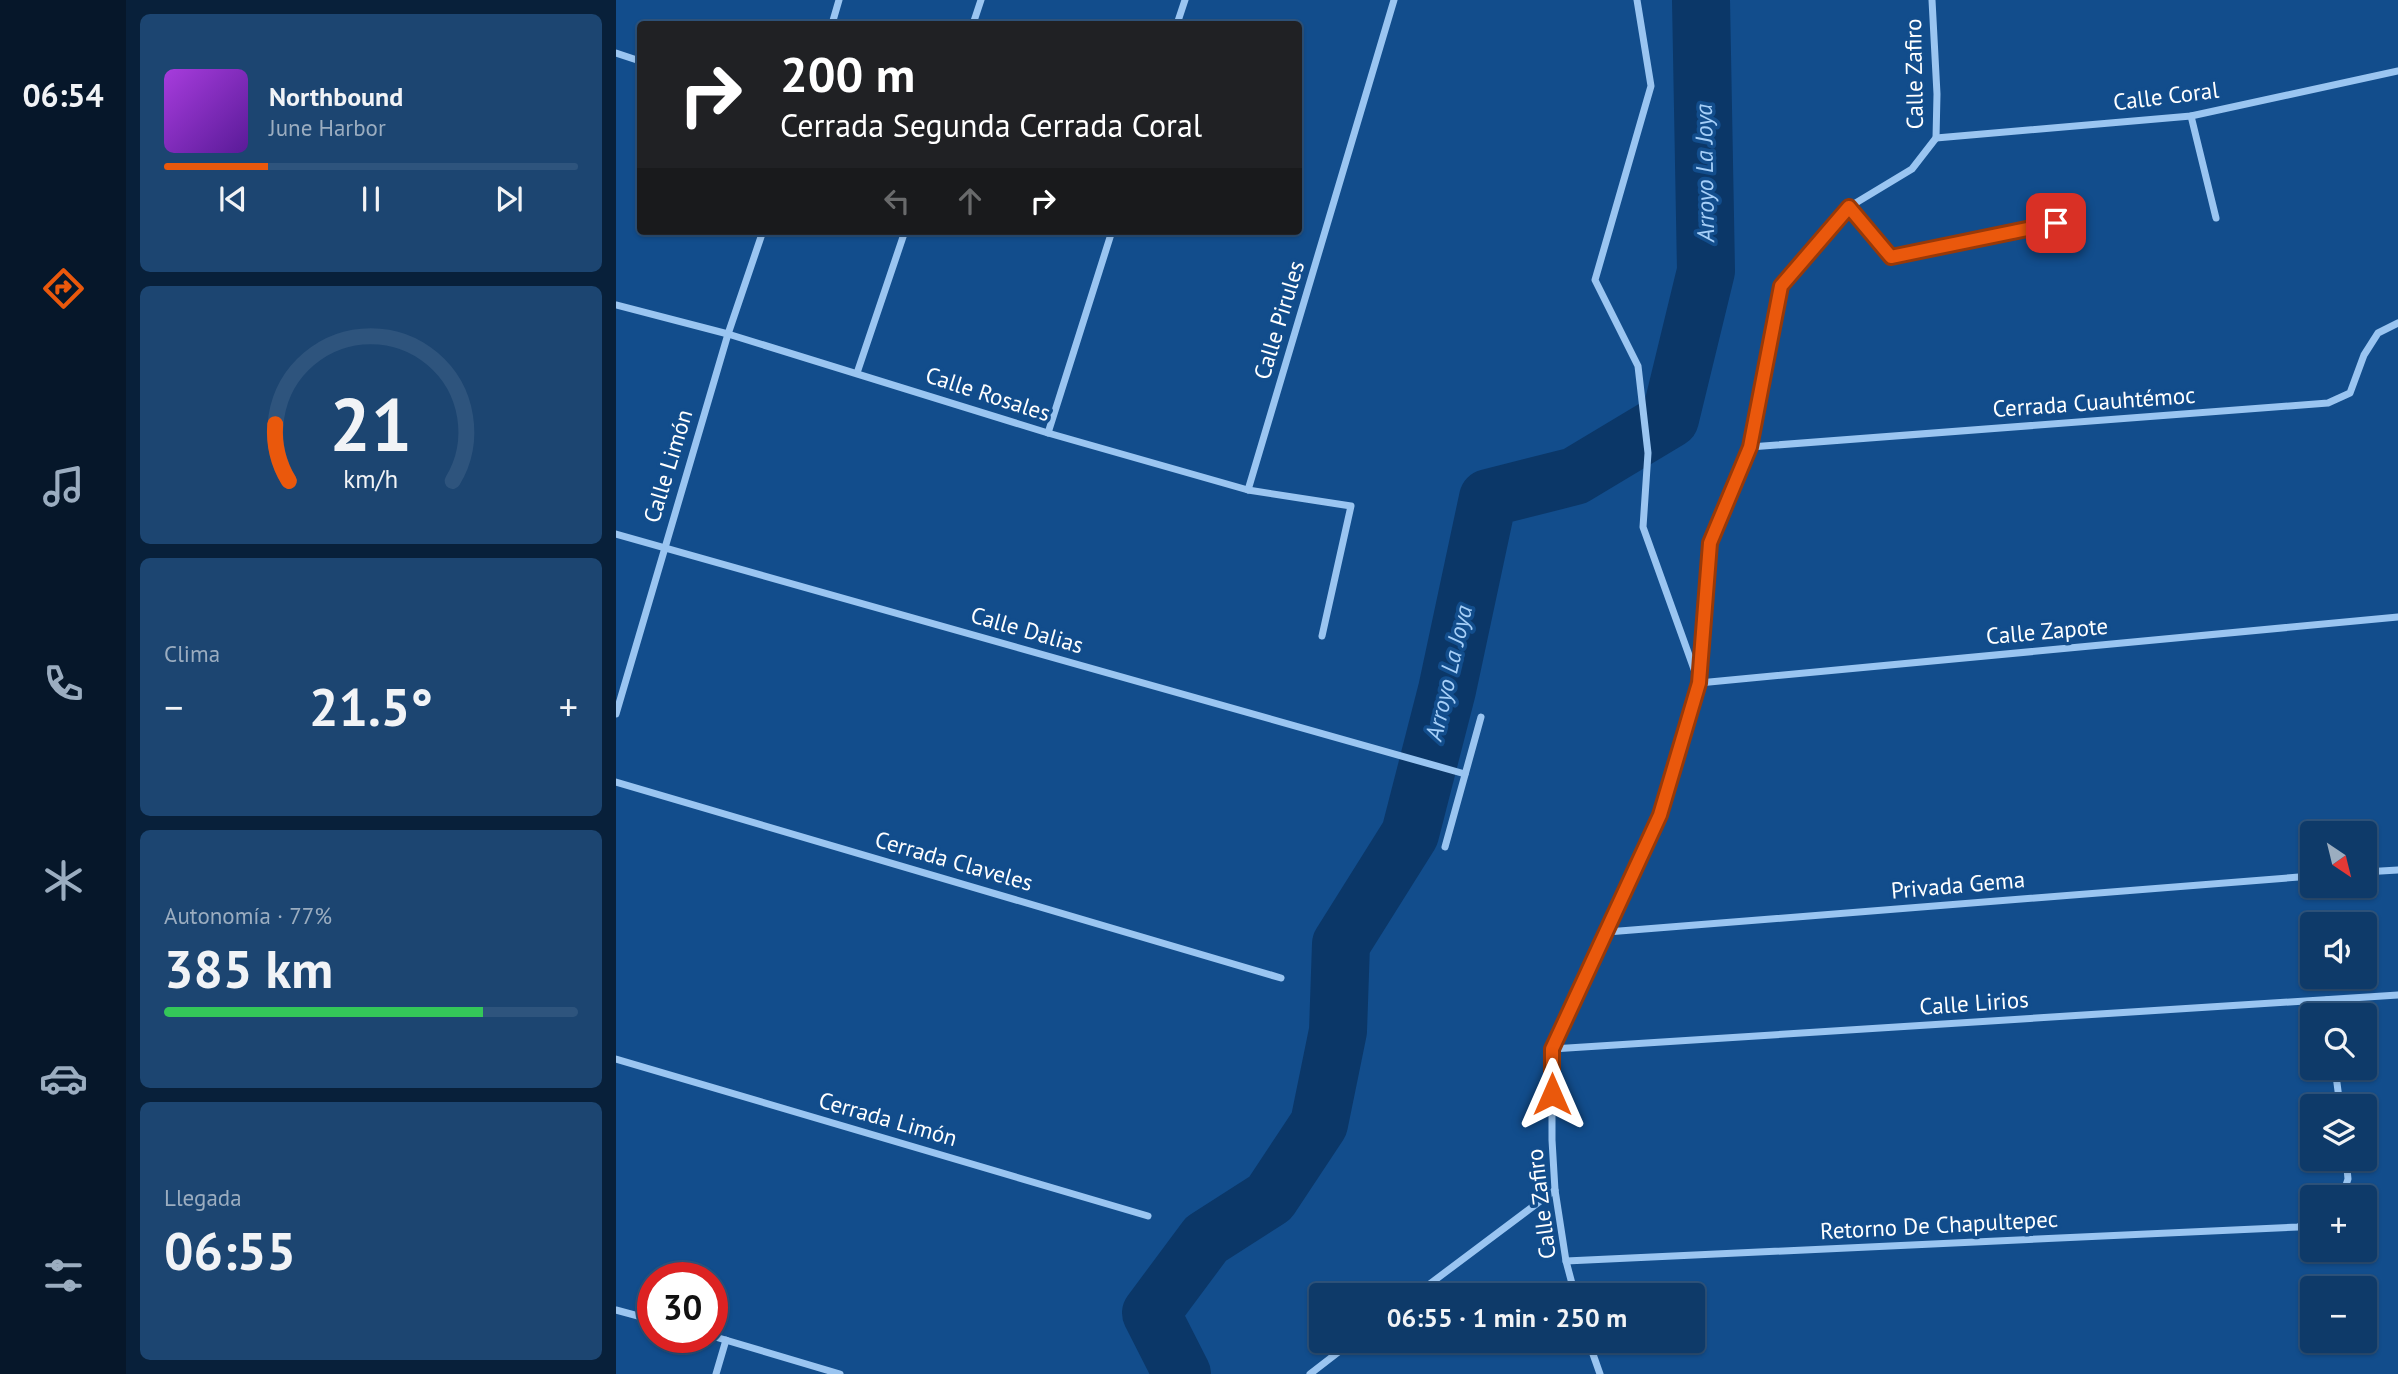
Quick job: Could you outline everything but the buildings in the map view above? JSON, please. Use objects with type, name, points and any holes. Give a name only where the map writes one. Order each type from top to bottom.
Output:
[{"type":"street","points":[[832,21],[839,0]]},
{"type":"street","points":[[974,21],[981,0]]},
{"type":"street","points":[[1178,21],[1185,0]]},
{"type":"street","name":"Calle Pirules","points":[[1248,490],[1394,0]]},
{"type":"street","points":[[1637,0],[1651,86],[1595,280],[1638,366],[1648,453],[1643,527],[1699,683]]},
{"type":"street","name":"Calle Zafiro","points":[[1572,1283],[1555,1190],[1552,1049],[1660,815],[1699,683],[1710,543],[1750,447],[1781,286],[1849,207],[1912,169],[1936,138],[1937,94],[1932,0]]},
{"type":"street","points":[[616,53],[637,60]]},
{"type":"street","name":"Calle Coral","points":[[1936,138],[2191,116],[2398,71]]},
{"type":"street","points":[[2191,116],[2216,218]]},
{"type":"street","points":[[1849,207],[1891,257],[2056,223]]},
{"type":"street","name":"Calle Limón","points":[[616,714],[728,334],[762,235]]},
{"type":"street","points":[[858,373],[904,235]]},
{"type":"street","points":[[1048,433],[1111,235]]},
{"type":"street","name":"Calle Rosales","points":[[616,304],[728,334],[1048,433],[1248,490],[1351,506],[1322,636]]},
{"type":"street","name":"Cerrada Cuauhtémoc","points":[[1750,447],[2328,403],[2350,393],[2364,355],[2378,333],[2398,323]]},
{"type":"street","name":"Calle Dalias","points":[[616,534],[1465,774]]},
{"type":"street","name":"Calle Zapote","points":[[1699,683],[2398,617]]},
{"type":"street","points":[[1445,846],[1481,717]]},
{"type":"street","name":"Cerrada Claveles","points":[[616,782],[1281,978]]},
{"type":"street","points":[[2377,871],[2398,870]]},
{"type":"street","name":"Privada Gema","points":[[1607,932],[2300,877]]},
{"type":"street","name":"Calle Lirios","points":[[1552,1049],[2398,995]]},
{"type":"street","name":"Cerrada Limón","points":[[616,1059],[1148,1216]]},
{"type":"street","points":[[1431,1283],[1555,1190]]},
{"type":"street","name":"Retorno De Chapultepec","points":[[1566,1261],[2300,1226]]},
{"type":"street","points":[[616,1310],[637,1316]]},
{"type":"street","points":[[728,1341],[840,1374]]},
{"type":"street","points":[[716,1374],[722,1353]]},
{"type":"street","points":[[1310,1374],[1337,1353]]},
{"type":"street","points":[[1593,1353],[1600,1374]]},
{"type":"waterway","name":"Arroyo La Joya","points":[[1182,1374],[1151,1313],[1206,1239],[1270,1198],[1319,1124],[1338,1031],[1341,944],[1410,834],[1447,690],[1488,498],[1575,476],[1670,419],[1706,271],[1701,0]]},
{"type":"route","points":[[1552,1094],[1552,1049],[1660,815],[1699,683],[1710,543],[1750,447],[1781,286],[1849,207],[1891,257],[2056,223]]}]
